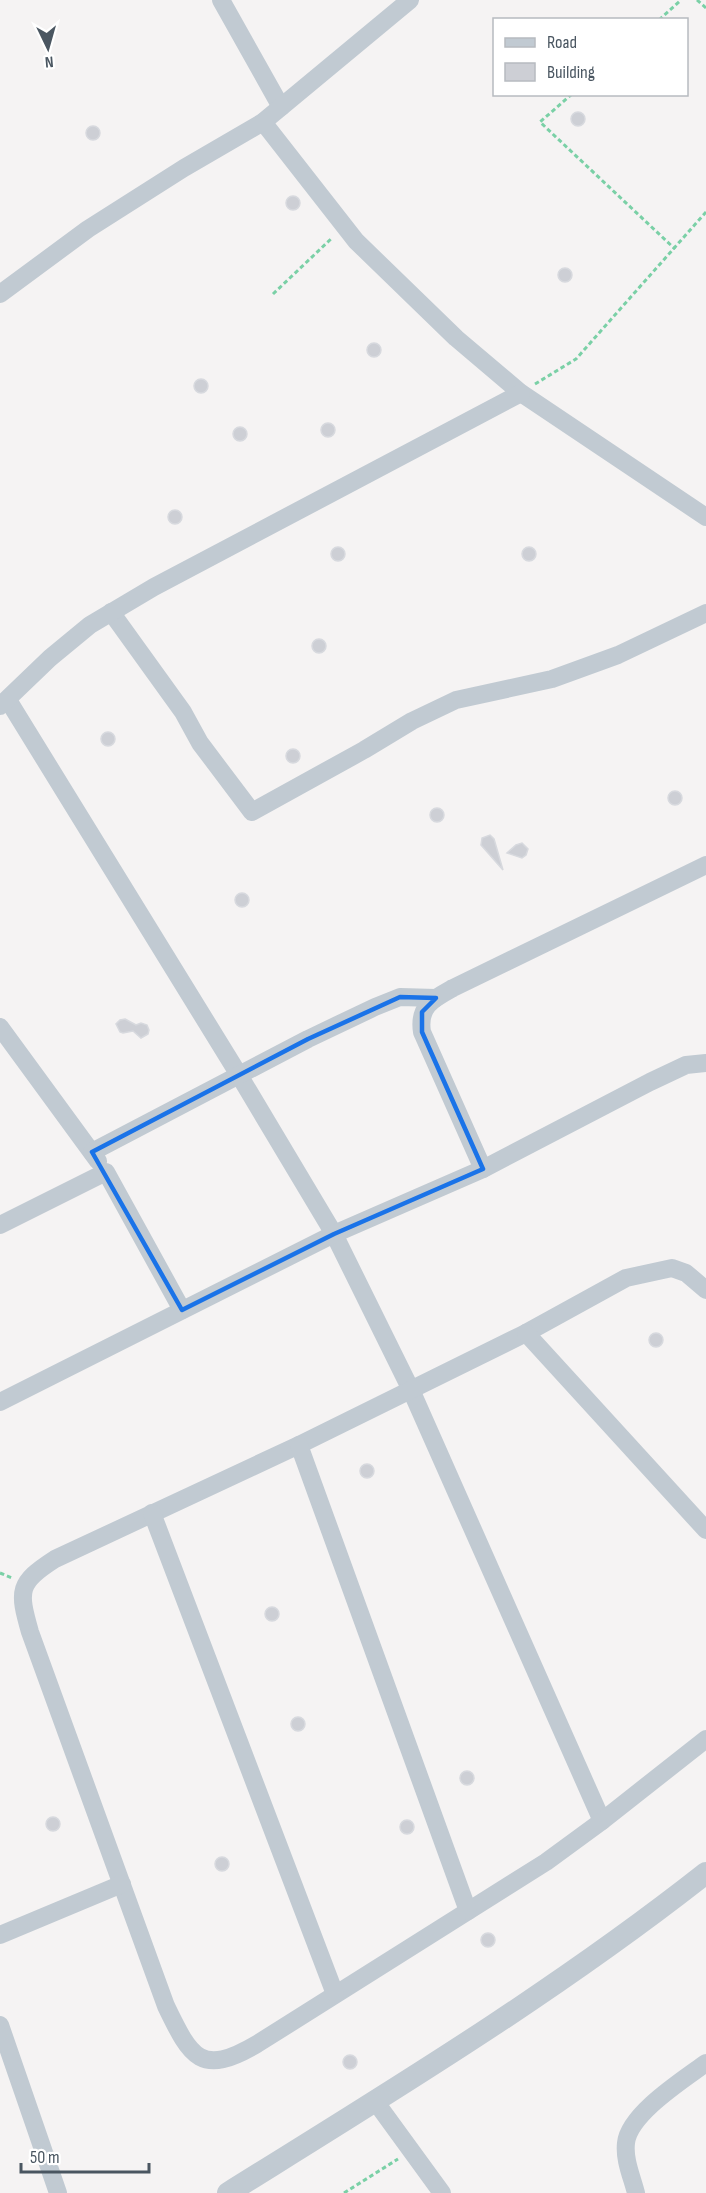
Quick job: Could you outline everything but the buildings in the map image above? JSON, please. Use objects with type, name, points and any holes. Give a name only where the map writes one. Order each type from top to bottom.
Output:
[{"type":"street","points":[[221,0],[281,107]]},
{"type":"street","points":[[0,294],[98,223],[184,168],[263,122],[410,0]]},
{"type":"street","points":[[263,122],[356,241],[456,338],[521,393],[706,517]]},
{"type":"street","points":[[521,393],[183,571],[111,612],[90,625],[50,658],[4,703],[239,1075],[334,1234],[411,1390],[602,1821]]},
{"type":"street","points":[[111,612],[183,712],[200,743],[252,813],[412,721],[456,700],[552,679],[618,655],[706,613]]},
{"type":"street","points":[[483,1169],[422,1032],[420,1021],[422,1012],[436,998],[706,865]]},
{"type":"street","points":[[92,1152],[308,1039],[400,997],[436,998]]},
{"type":"street","points":[[0,1027],[106,1172],[182,1310]]},
{"type":"street","points":[[0,1402],[334,1234],[483,1169],[668,1073],[686,1065],[706,1063]]},
{"type":"street","points":[[0,1226],[106,1172]]},
{"type":"street","points":[[706,1290],[680,1270],[665,1268],[626,1278],[526,1333],[411,1390],[55,1559],[32,1576],[25,1584],[23,1592],[30,1632],[166,2006],[188,2048],[206,2061],[220,2061],[237,2055],[546,1862],[706,1739]]},
{"type":"street","points":[[526,1333],[706,1530]]},
{"type":"street","points":[[299,1445],[468,1911]]},
{"type":"street","points":[[152,1513],[335,1994]]},
{"type":"street","points":[[228,2193],[375,2101],[582,1966],[706,1873]]},
{"type":"street","points":[[0,1935],[122,1884]]},
{"type":"street","points":[[0,2025],[58,2193]]},
{"type":"street","points":[[636,2193],[625,2154],[627,2133],[638,2118],[706,2063]]},
{"type":"street","points":[[375,2101],[442,2193]]},
{"type":"path","points":[[661,18],[681,0]]},
{"type":"path","points":[[697,0],[706,8]]},
{"type":"path","points":[[570,96],[540,122],[675,249]]},
{"type":"path","points":[[521,393],[576,359],[706,212]]},
{"type":"path","points":[[702,217],[706,220]]},
{"type":"path","points":[[273,294],[345,227]]},
{"type":"path","points":[[344,2193],[412,2151]]},
{"type":"highlighted area","points":[[400,997],[436,998],[422,1012],[422,1032],[483,1169],[334,1234],[182,1310],[92,1152],[308,1039]]}]
